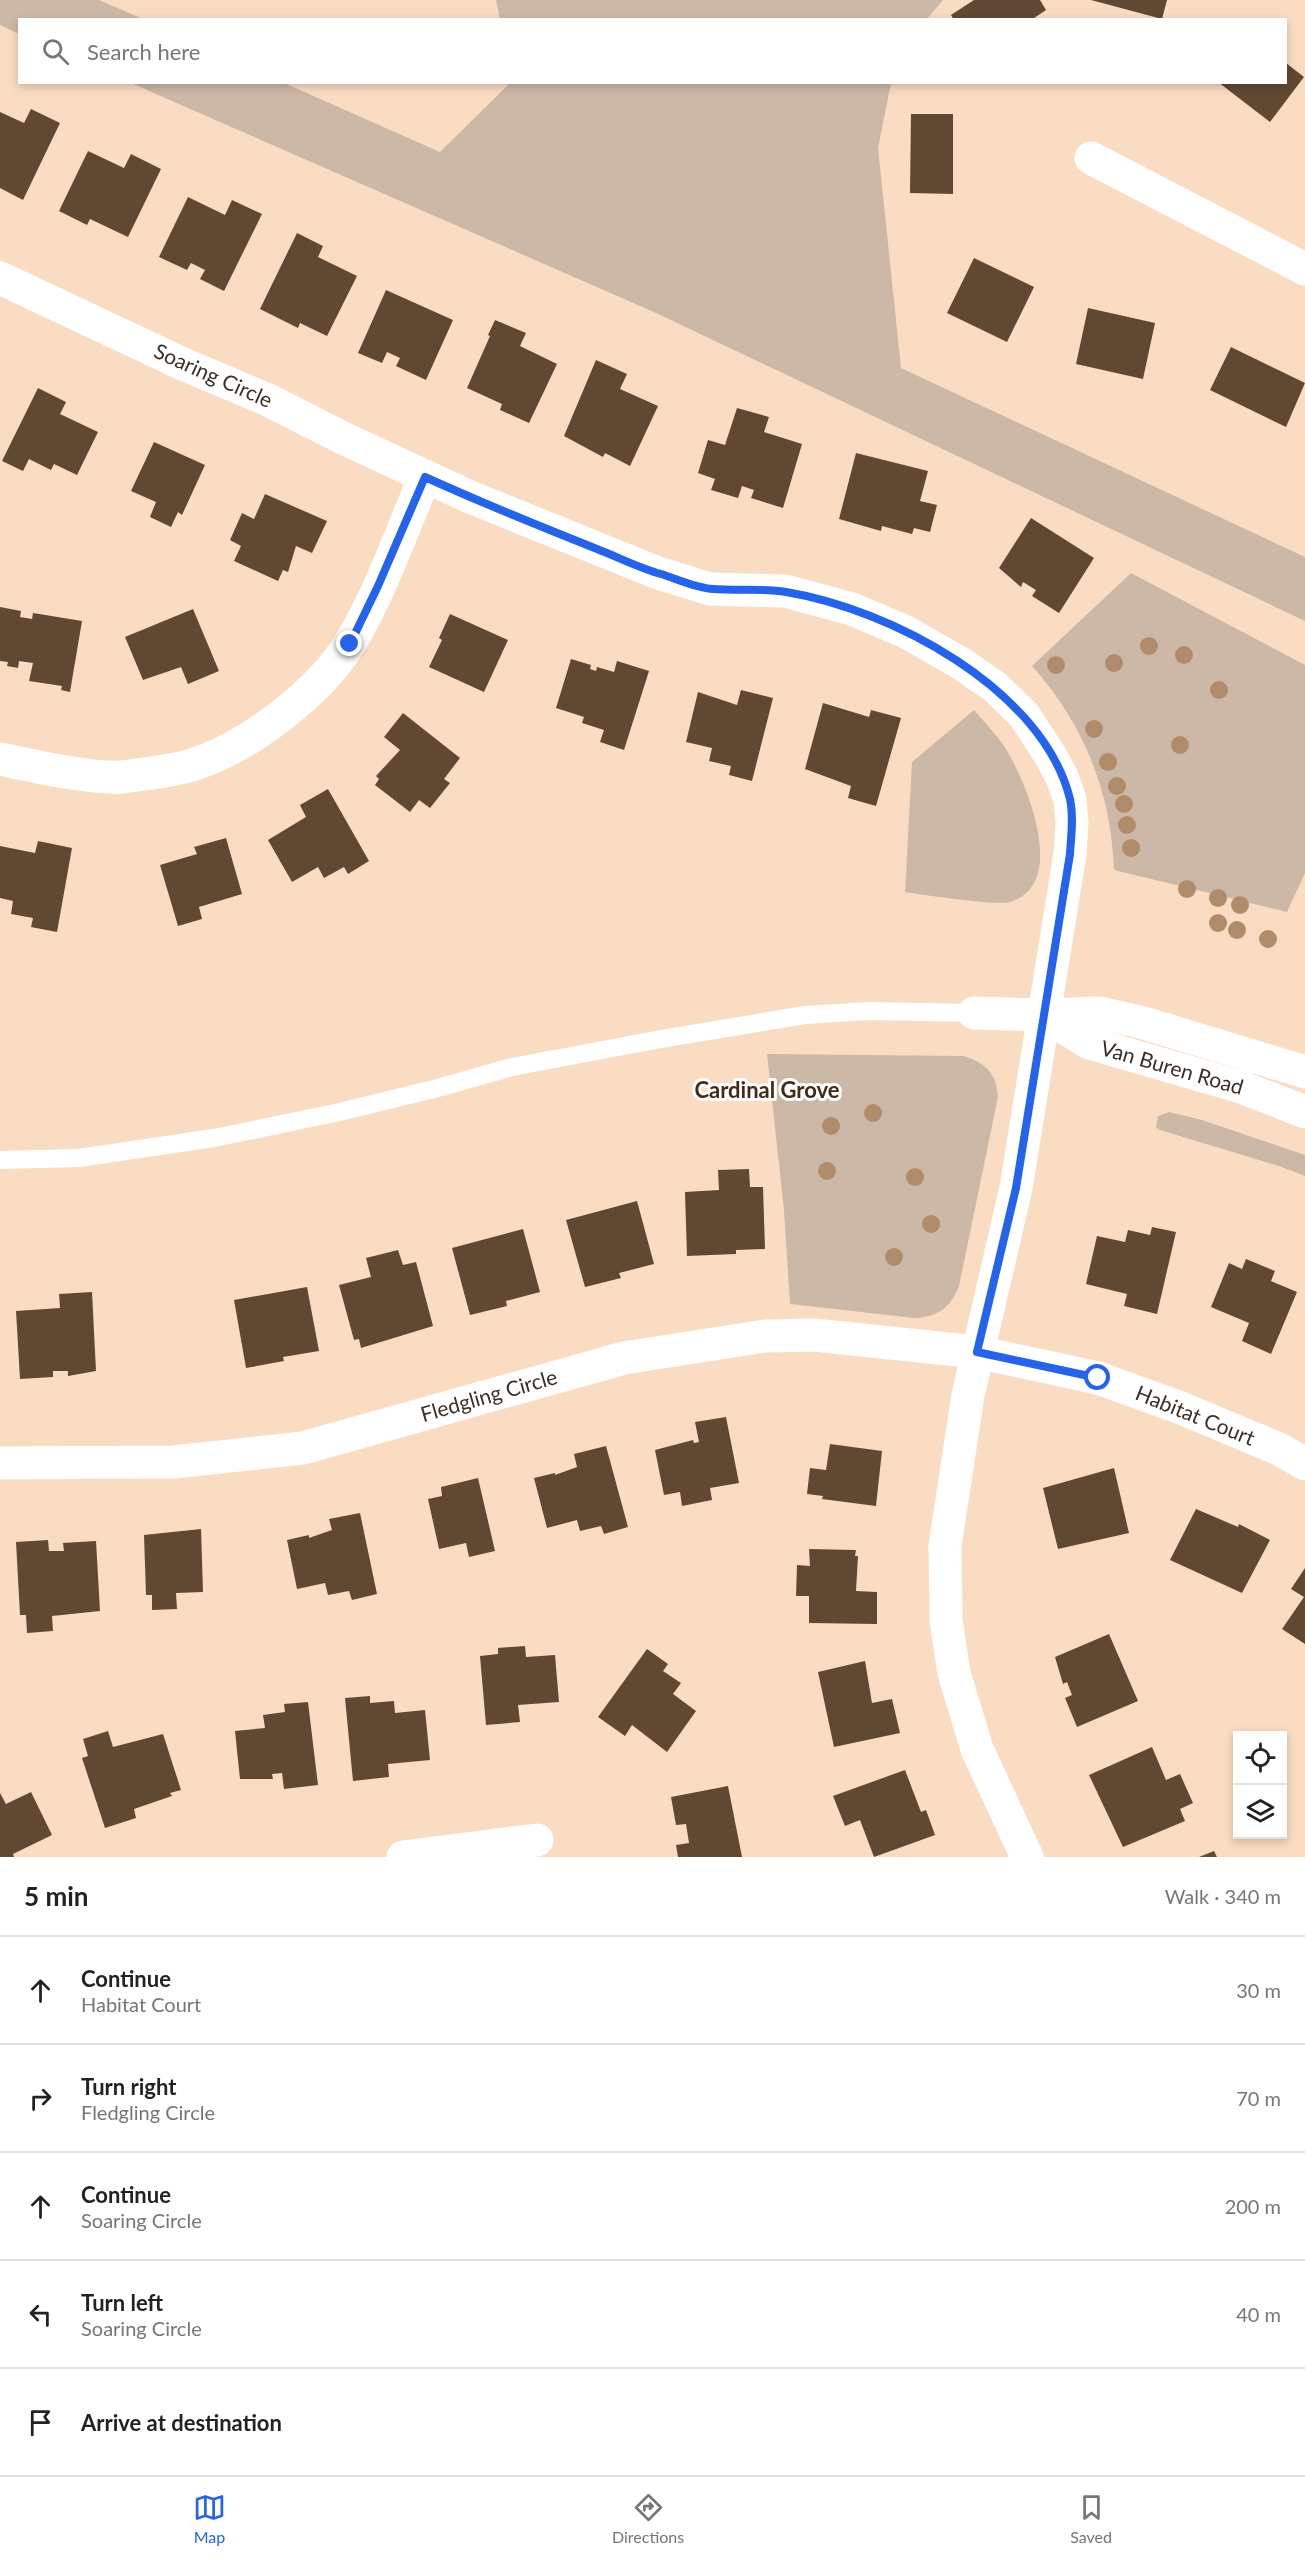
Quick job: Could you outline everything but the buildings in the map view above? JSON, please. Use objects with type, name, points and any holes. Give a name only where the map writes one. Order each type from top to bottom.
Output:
[{"type":"street","points":[[1091,158],[1305,268]]},
{"type":"street","name":"Soaring Circle","points":[[0,278],[183,364],[268,400],[425,477],[531,523],[658,573],[710,589],[785,591],[852,609],[906,632],[962,664],[994,687],[1024,716],[1050,755],[1070,800],[1072,823],[1070,854],[1044,1015]]},
{"type":"street","points":[[0,759],[72,772],[121,777],[198,764],[258,733],[305,698],[350,644],[425,477]]},
{"type":"street","name":"Van Buren Road","points":[[974,1013],[1044,1015],[1100,1013],[1144,1023],[1305,1072]]},
{"type":"street","points":[[1027,1857],[976,1749],[954,1673],[946,1620],[945,1546],[963,1420],[1016,1188],[1044,1015]]},
{"type":"street","name":"Van Buren Road","points":[[1044,1015],[1089,1043],[1240,1087],[1305,1112]]},
{"type":"street","name":"Fledgling Circle","points":[[0,1463],[174,1462],[303,1448],[624,1358],[765,1336],[814,1335],[977,1352]]},
{"type":"street","name":"Habitat Court","points":[[977,1352],[1098,1378],[1279,1449],[1305,1464]]},
{"type":"street","points":[[403,1857],[537,1840]]},
{"type":"lane","points":[[0,1160],[79,1158],[214,1138],[412,1095],[512,1067],[805,1015],[871,1011],[974,1013]]},
{"type":"shaded area","points":[[0,0],[99,0],[141,18],[18,18],[18,34],[0,25]]},
{"type":"shaded area","points":[[496,0],[943,0],[928,18],[500,18]]},
{"type":"shaded area","points":[[133,84],[286,84],[440,152],[509,84],[891,84],[878,148],[901,368],[1305,557],[1305,621],[656,313]]},
{"type":"shaded area","points":[[1131,573],[1305,665],[1305,873],[1287,912],[1114,870],[1107,813],[1091,760],[1066,711],[1032,666]]},
{"type":"shaded area","points":[[974,710],[995,734],[1015,765],[1032,808],[1038,832],[1040,855],[1037,875],[1028,892],[1010,902],[943,898],[905,892],[912,762]]},
{"type":"shaded area","points":[[767,1054],[963,1056],[978,1062],[988,1070],[995,1082],[998,1097],[959,1286],[952,1300],[942,1310],[930,1316],[914,1318],[790,1304],[784,1210]]},
{"type":"shaded area","points":[[1169,1112],[1202,1120],[1305,1155],[1305,1176],[1160,1130],[1156,1127],[1158,1116]]},
{"type":"district","name":"Cardinal Grove","points":[[767,1090]]},
{"type":"route","points":[[350,644],[425,477],[531,523],[658,573],[710,589],[785,591],[852,609],[906,632],[962,664],[994,687],[1024,716],[1050,755],[1062,777],[1070,800],[1072,823],[1070,854],[1016,1188],[977,1352],[1098,1378]]}]
